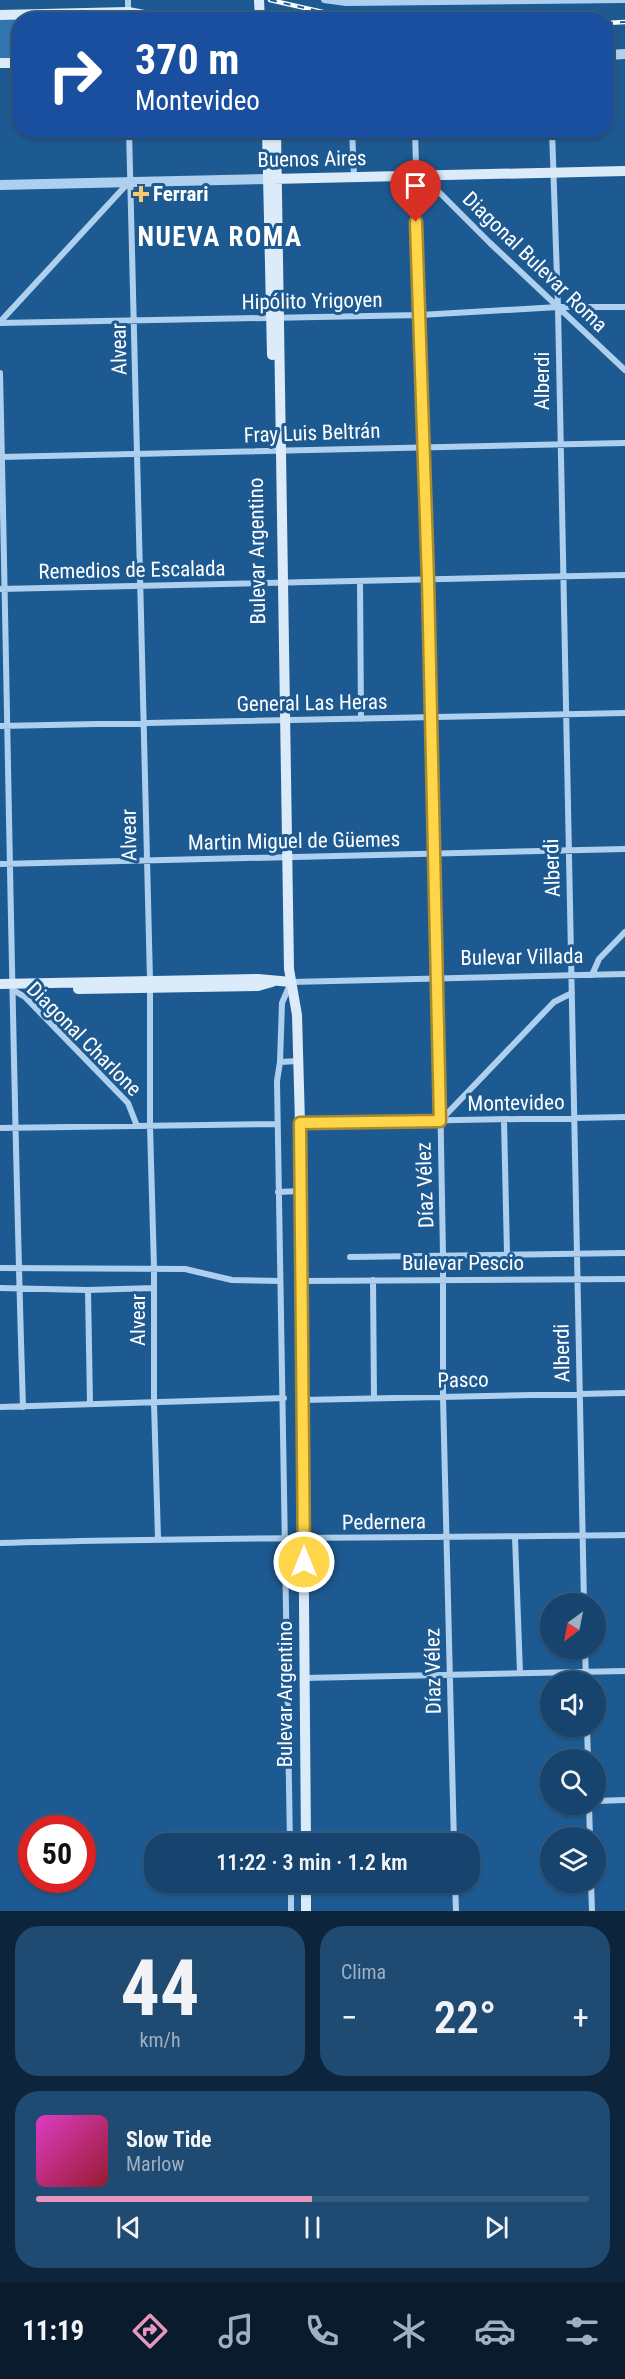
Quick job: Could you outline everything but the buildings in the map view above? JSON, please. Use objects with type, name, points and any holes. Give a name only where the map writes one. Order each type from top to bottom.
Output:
[{"type":"main road","name":"Bulevar Argentino","points":[[268,138],[272,179],[286,858],[290,969],[296,1007],[300,1123],[306,1833]]},
{"type":"main road","name":"Bulevar Argentino","points":[[272,179],[275,138]]},
{"type":"main road","name":"Buenos Aires","points":[[272,179],[625,171]]},
{"type":"main road","name":"Bulevar Villada","points":[[0,985],[14,987],[150,984],[258,986],[276,981],[291,982]]},
{"type":"main road","points":[[306,1893],[306,1911]]},
{"type":"street","points":[[324,0],[346,3],[625,0]]},
{"type":"street","name":"Alvear","points":[[129,138],[150,984],[150,1126],[158,1538]]},
{"type":"street","points":[[352,138],[354,177]]},
{"type":"street","name":"Díaz Vélez","points":[[416,138],[419,176],[423,446],[438,978],[444,1255],[443,1397],[454,1833]]},
{"type":"street","name":"Alberdi","points":[[552,138],[558,307],[567,850],[572,975],[584,1593]]},
{"type":"street","name":"Diagonal Bulevar Roma","points":[[419,176],[625,370]]},
{"type":"street","name":"Buenos Aires","points":[[0,185],[272,179]]},
{"type":"street","points":[[0,323],[129,182]]},
{"type":"street","name":"Hipólito Yrigoyen","points":[[0,323],[420,315],[558,307],[625,307]]},
{"type":"street","points":[[0,373],[2,589],[8,726],[14,987],[14,1128],[23,1407]]},
{"type":"street","name":"Fray Luis Beltrán","points":[[1,457],[625,442]]},
{"type":"street","name":"Remedios de Escalada","points":[[2,589],[625,575]]},
{"type":"street","points":[[360,581],[361,718]]},
{"type":"street","name":"General Las Heras","points":[[0,726],[625,713]]},
{"type":"street","name":"Martin Miguel de Güemes","points":[[0,864],[625,849]]},
{"type":"street","points":[[592,975],[599,959],[625,932]]},
{"type":"street","name":"Bulevar Villada","points":[[291,982],[625,974]]},
{"type":"street","points":[[290,1833],[277,1081],[282,1003],[291,982]]},
{"type":"street","name":"Diagonal Charlone","points":[[14,987],[128,1103],[137,1126]]},
{"type":"street","points":[[440,1121],[554,1002],[572,993]]},
{"type":"street","points":[[280,1062],[298,1060]]},
{"type":"street","name":"Montevideo","points":[[300,1123],[625,1117]]},
{"type":"street","points":[[504,1119],[507,1254]]},
{"type":"street","points":[[0,1128],[277,1124]]},
{"type":"street","points":[[278,1192],[301,1191]]},
{"type":"street","name":"Bulevar Pescio","points":[[350,1257],[625,1252]]},
{"type":"street","points":[[0,1268],[185,1269],[232,1281],[280,1281]]},
{"type":"street","name":"Bulevar Pescio","points":[[301,1281],[625,1279]]},
{"type":"street","points":[[373,1280],[374,1398]]},
{"type":"street","points":[[0,1288],[88,1290],[154,1288]]},
{"type":"street","points":[[88,1290],[90,1404]]},
{"type":"street","name":"Pasco","points":[[302,1400],[625,1393]]},
{"type":"street","points":[[0,1407],[284,1398]]},
{"type":"street","name":"Pedernera","points":[[0,1543],[158,1538],[304,1539],[625,1535]]},
{"type":"street","points":[[515,1537],[520,1673]]},
{"type":"street","points":[[606,1671],[625,1671]]},
{"type":"street","points":[[304,1677],[540,1673]]},
{"type":"street","points":[[606,1801],[625,1800]]},
{"type":"street","points":[[291,1893],[291,1911]]},
{"type":"street","points":[[455,1893],[456,1911]]},
{"type":"street","points":[[591,1893],[592,1911]]},
{"type":"shaded area","points":[[0,20],[12,20],[12,59],[0,59]]},
{"type":"railway","points":[[270,0],[323,12]]},
{"type":"railway","points":[[614,23],[625,22]]},
{"type":"place","name":"Ferrari","points":[[141,194]]},
{"type":"district","name":"NUEVA ROMA","points":[[220,237]]},
{"type":"route","points":[[304,1562],[300,1123],[440,1121],[428,580],[416,222]]}]
